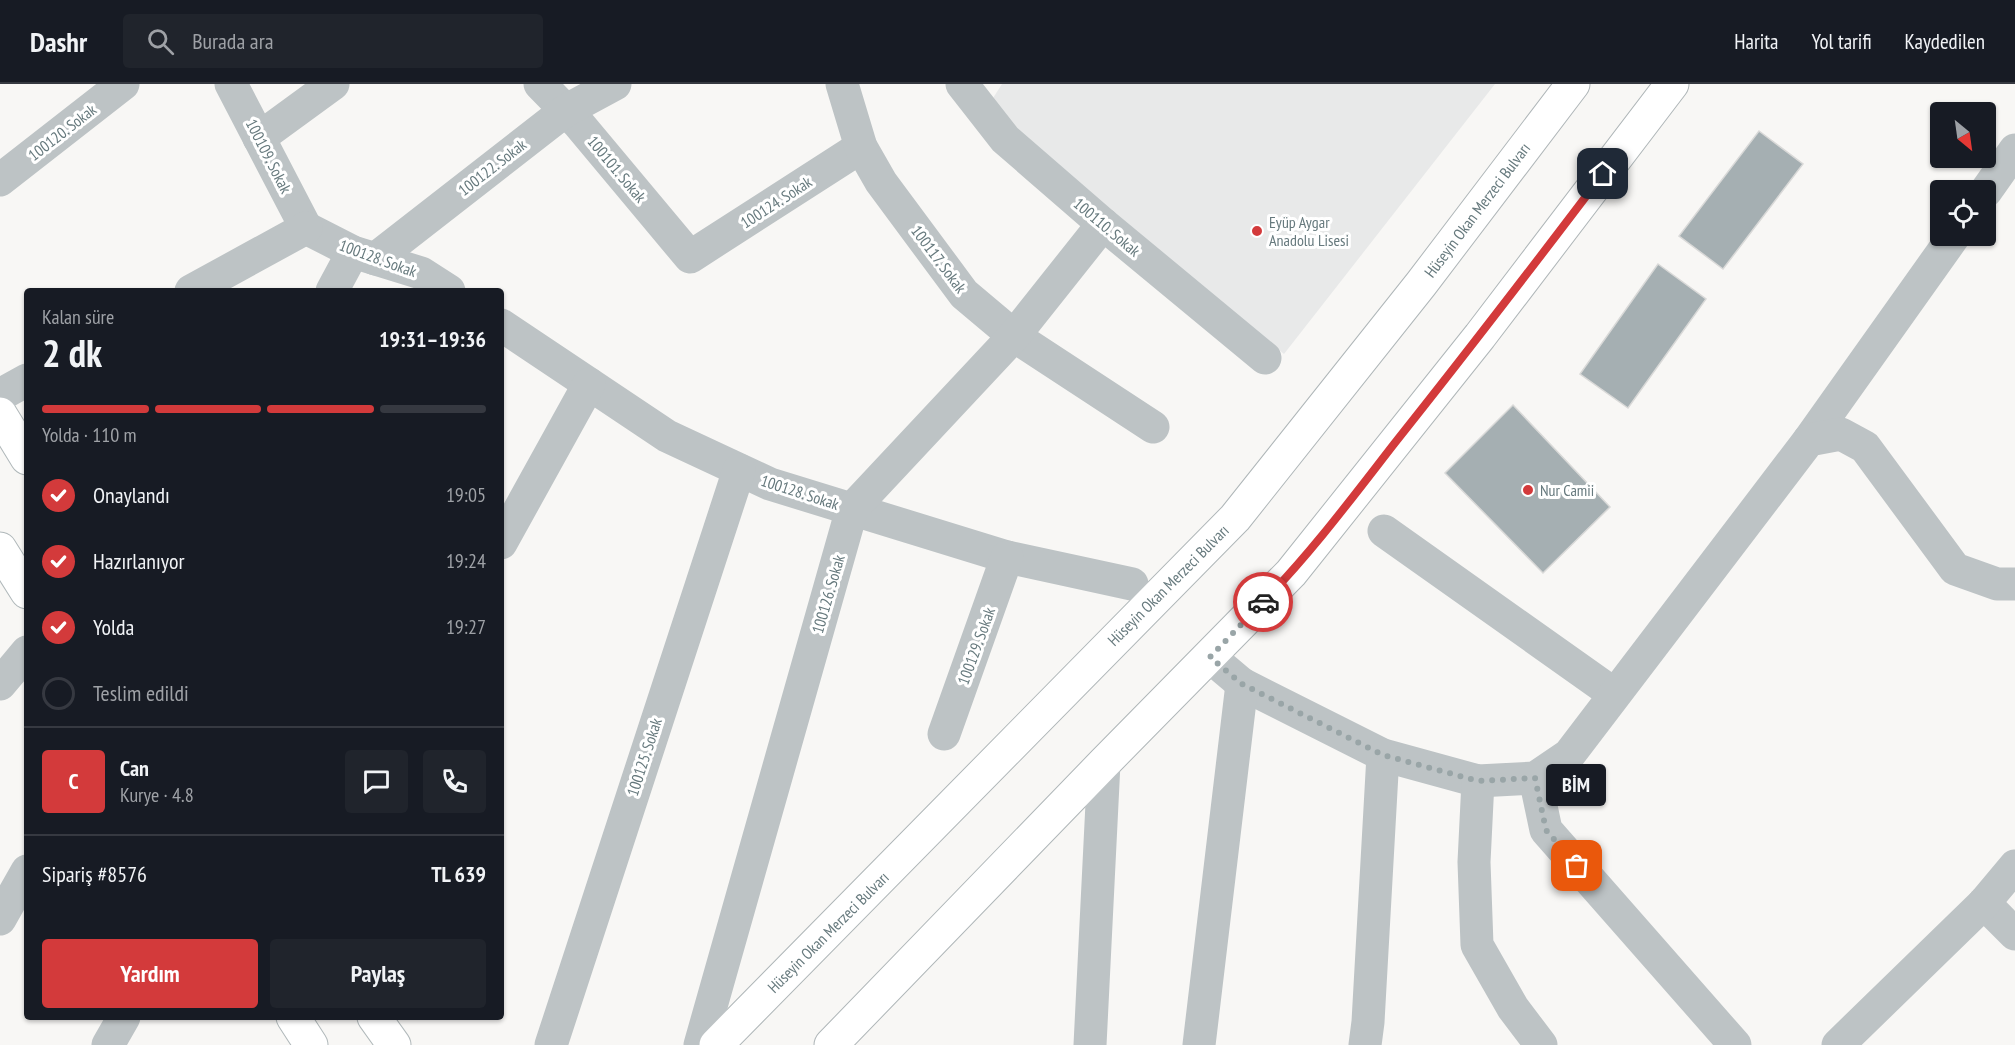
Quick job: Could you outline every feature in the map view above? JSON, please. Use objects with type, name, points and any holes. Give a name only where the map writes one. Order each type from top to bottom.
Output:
[{"type":"main road","name":"Hüseyin Okan Merzeci Bulvarı","points":[[716,1045],[1235,518],[1421,284],[1573,84]]},
{"type":"main road","points":[[831,1045],[1291,573],[1480,336],[1672,84]]},
{"type":"main road","points":[[0,414],[24,453]]},
{"type":"main road","points":[[0,549],[24,587]]},
{"type":"main road","points":[[296,1020],[311,1045]]},
{"type":"main road","points":[[376,1020],[394,1045]]},
{"type":"street","name":"100120. Sokak","points":[[0,180],[123,84]]},
{"type":"street","name":"100109. Sokak","points":[[231,84],[306,228]]},
{"type":"street","points":[[259,138],[333,84]]},
{"type":"street","name":"100101. Sokak","points":[[540,84],[578,123],[690,257]]},
{"type":"street","name":"100122. Sokak","points":[[335,288],[364,255],[565,111],[615,84]]},
{"type":"street","name":"100117. Sokak","points":[[842,84],[861,147],[881,182],[964,294],[1014,336],[1153,427]]},
{"type":"street","name":"100110. Sokak","points":[[962,84],[1005,139],[1103,224],[1265,358]]},
{"type":"street","name":"100124. Sokak","points":[[690,257],[861,147]]},
{"type":"street","points":[[1994,180],[2015,150]]},
{"type":"street","name":"100126. Sokak","points":[[700,1045],[852,509],[1014,336],[1103,224]]},
{"type":"street","points":[[196,288],[306,228]]},
{"type":"street","name":"100128. Sokak","points":[[306,228],[364,255],[421,273],[444,288]]},
{"type":"street","points":[[1210,657],[1242,684],[1383,755],[1478,781],[1535,778],[1569,755],[1809,440],[1947,246]]},
{"type":"street","name":"100128. Sokak","points":[[504,327],[667,436],[770,484],[1007,557],[1132,584]]},
{"type":"street","points":[[0,395],[24,382]]},
{"type":"street","points":[[504,538],[589,384]]},
{"type":"street","points":[[1809,440],[1841,434],[1864,447],[1955,569],[1997,584],[2015,584]]},
{"type":"street","name":"100125. Sokak","points":[[551,1045],[739,470]]},
{"type":"street","points":[[1384,531],[1614,694]]},
{"type":"street","name":"100129. Sokak","points":[[944,734],[1007,557]]},
{"type":"street","points":[[0,684],[24,656]]},
{"type":"street","points":[[1198,1045],[1242,684]]},
{"type":"street","points":[[1365,1045],[1383,755]]},
{"type":"street","points":[[1090,1045],[1104,764]]},
{"type":"street","points":[[1535,778],[1546,830],[1735,1045]]},
{"type":"street","points":[[1478,781],[1474,862],[1477,945],[1513,1008],[1541,1045]]},
{"type":"street","points":[[1838,1045],[1984,903],[2015,866]]},
{"type":"street","points":[[0,919],[24,876]]},
{"type":"street","points":[[1984,903],[2015,934]]},
{"type":"street","points":[[108,1045],[122,1020]]},
{"type":"shaded area","name":"Eyüp Aygar Anadolu Lisesi","points":[[1002,84],[1495,84],[1284,354],[986,109]]},
{"type":"building","points":[[1759,131],[1803,164],[1723,269],[1679,236]]},
{"type":"building","points":[[1658,264],[1706,299],[1628,408],[1580,374]]},
{"type":"building","name":"Nur Camii","points":[[1513,405],[1610,507],[1543,573],[1445,473]]},
{"type":"way so far","points":[[1263,602],[1210,657],[1242,684],[1383,755],[1478,781],[1535,778],[1546,830],[1577,866]]},
{"type":"place","name":"Eyüp Aygar Anadolu Lisesi","points":[[1257,231]]},
{"type":"place","name":"Nur Camii","points":[[1528,490]]},
{"type":"place","name":"BİM","points":[[1577,866]]},
{"type":"route","points":[[1263,602],[1291,573],[1371,474],[1480,336],[1603,174]]}]
